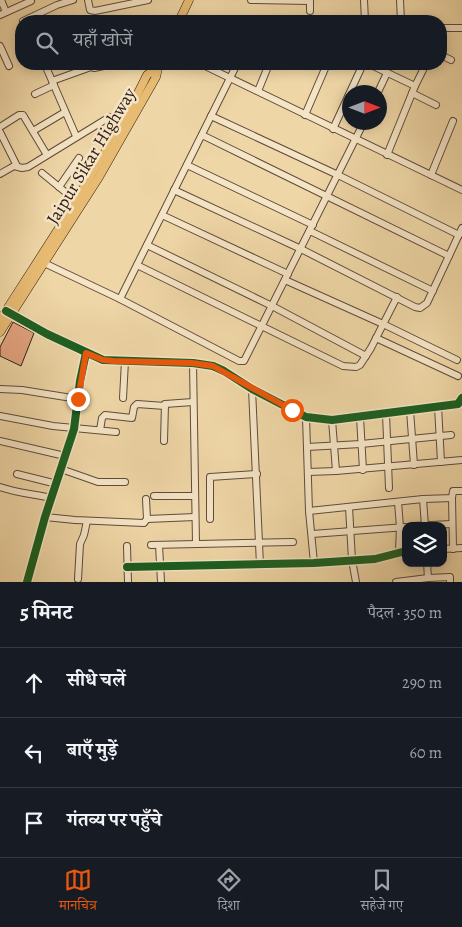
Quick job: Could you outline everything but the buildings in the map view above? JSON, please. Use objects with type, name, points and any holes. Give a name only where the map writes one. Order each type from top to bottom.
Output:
[{"type":"main road","points":[[182,15],[190,0]]},
{"type":"main road","name":"Jaipur Sikar Highway","points":[[41,261],[99,177],[128,121],[147,75],[153,70]]},
{"type":"main road","name":"Jaipur Sikar Highway","points":[[0,332],[9,313],[75,200],[128,121]]},
{"type":"main road","name":"Jaipur Sikar Highway","points":[[0,320],[9,313]]},
{"type":"street","points":[[1,0],[3,14],[31,0],[38,14],[73,0]]},
{"type":"street","points":[[88,0],[90,10],[95,11],[148,0]]},
{"type":"street","points":[[251,0],[310,0],[310,11]]},
{"type":"street","points":[[364,0],[365,15]]},
{"type":"street","points":[[400,0],[401,15]]},
{"type":"street","points":[[447,28],[462,28]]},
{"type":"street","points":[[0,46],[9,66]]},
{"type":"street","points":[[447,58],[451,60]]},
{"type":"street","points":[[47,70],[76,136]]},
{"type":"street","points":[[35,94],[81,70]]},
{"type":"street","points":[[216,70],[333,129],[462,190]]},
{"type":"street","points":[[120,299],[234,70]]},
{"type":"street","points":[[258,92],[267,70]]},
{"type":"street","points":[[305,115],[325,70]]},
{"type":"street","points":[[333,129],[360,70]]},
{"type":"street","points":[[381,70],[414,89],[436,105]]},
{"type":"street","points":[[387,155],[423,70]]},
{"type":"street","points":[[381,85],[387,73]]},
{"type":"street","points":[[33,131],[65,112]]},
{"type":"street","points":[[0,127],[23,114],[47,155]]},
{"type":"street","points":[[0,174],[10,167],[17,166],[22,168],[28,166],[108,118],[117,116],[128,121]]},
{"type":"street","points":[[211,116],[338,175],[459,235]]},
{"type":"street","points":[[431,175],[453,121]]},
{"type":"street","points":[[41,261],[120,299],[239,361],[244,361],[360,130]]},
{"type":"street","points":[[0,132],[17,166]]},
{"type":"street","points":[[202,135],[449,256]]},
{"type":"street","points":[[59,187],[79,158]]},
{"type":"street","points":[[187,165],[432,291]]},
{"type":"street","points":[[42,173],[75,200]]},
{"type":"street","points":[[174,190],[301,249],[420,308],[427,303],[462,228]]},
{"type":"street","points":[[162,215],[457,360]]},
{"type":"street","points":[[147,245],[272,306],[366,356]]},
{"type":"street","points":[[137,265],[343,366],[356,367],[360,365],[398,297]]},
{"type":"street","points":[[9,313],[103,360],[204,364],[218,369],[306,417],[332,420],[386,414],[458,404],[462,398]]},
{"type":"street","points":[[376,338],[458,376]]},
{"type":"street","points":[[27,582],[74,428],[86,353]]},
{"type":"street","points":[[123,398],[125,362]]},
{"type":"street","points":[[192,363],[196,544]]},
{"type":"street","points":[[0,389],[22,390],[78,399]]},
{"type":"street","points":[[252,389],[260,565]]},
{"type":"street","points":[[100,430],[102,418],[105,415],[132,418],[135,405],[165,406],[166,403],[193,402]]},
{"type":"street","points":[[164,442],[165,406]]},
{"type":"street","points":[[438,406],[441,462]]},
{"type":"street","points":[[410,410],[414,465]]},
{"type":"street","points":[[386,414],[389,488]]},
{"type":"street","points":[[0,416],[74,428],[116,432]]},
{"type":"street","points":[[360,416],[363,470]]},
{"type":"street","points":[[306,417],[306,447],[314,564]]},
{"type":"street","points":[[332,420],[336,471]]},
{"type":"street","points":[[306,447],[361,444],[451,434]]},
{"type":"street","points":[[0,442],[65,456]]},
{"type":"street","points":[[308,472],[363,470],[462,460]]},
{"type":"street","points":[[61,469],[98,482],[125,482]]},
{"type":"street","points":[[17,474],[57,484]]},
{"type":"street","points":[[210,519],[210,478],[257,474]]},
{"type":"street","points":[[1,489],[52,498]]},
{"type":"street","points":[[453,549],[453,491],[462,491]]},
{"type":"street","points":[[154,496],[195,496]]},
{"type":"street","points":[[310,511],[423,499],[452,498]]},
{"type":"street","points":[[146,499],[147,519]]},
{"type":"street","points":[[423,499],[425,522]]},
{"type":"street","points":[[398,502],[402,522]]},
{"type":"street","points":[[349,507],[352,560],[356,582]]},
{"type":"street","points":[[46,517],[144,523],[147,519],[195,517]]},
{"type":"street","points":[[78,579],[80,544],[87,521]]},
{"type":"street","points":[[447,524],[452,524]]},
{"type":"street","points":[[312,534],[402,527]]},
{"type":"street","points":[[150,545],[293,542]]},
{"type":"street","points":[[159,545],[162,582]]},
{"type":"street","points":[[127,546],[128,582]]},
{"type":"street","points":[[447,549],[462,548]]},
{"type":"street","points":[[127,568],[314,564],[375,558],[402,551]]},
{"type":"street","points":[[427,567],[428,578]]},
{"type":"street","points":[[396,582],[450,577],[450,582]]},
{"type":"cycle path","points":[[6,311],[47,334],[103,360],[193,363],[213,366],[306,417],[332,420],[458,404],[462,398]]},
{"type":"cycle path","points":[[27,582],[45,517],[74,429],[80,381],[86,353]]},
{"type":"cycle path","points":[[127,567],[314,563],[375,559],[402,552]]},
{"type":"route","points":[[78,399],[86,353],[103,360],[192,363],[213,366],[292,410]]}]
